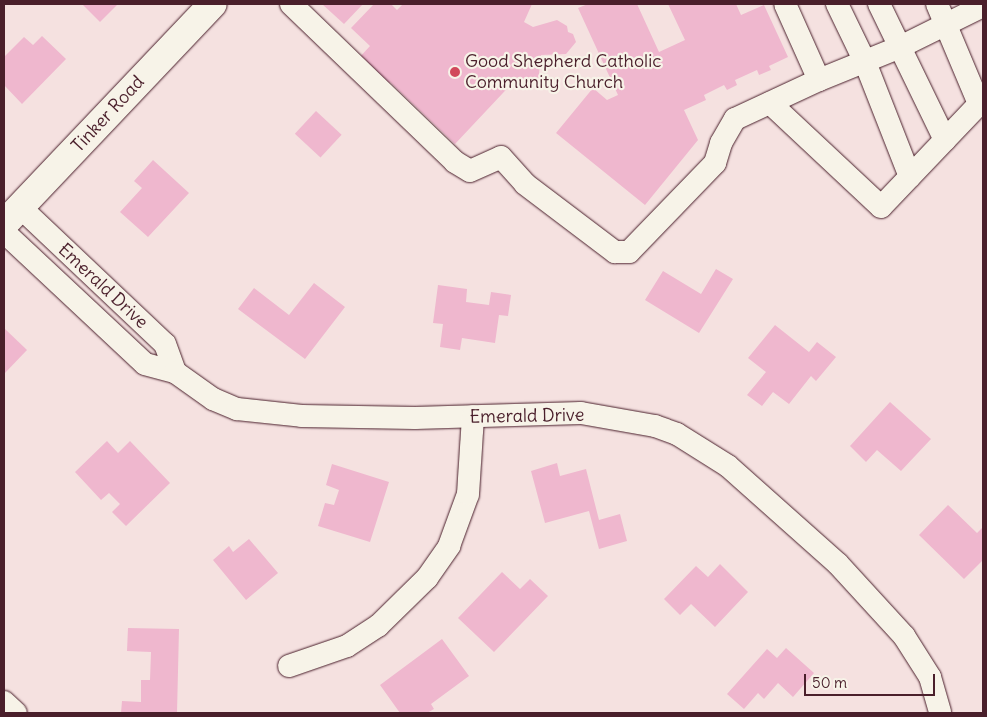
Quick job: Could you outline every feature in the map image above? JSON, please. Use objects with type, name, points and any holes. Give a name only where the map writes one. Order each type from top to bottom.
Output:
[{"type":"main road","name":"Tinker Road","points":[[12,216],[213,4]]},
{"type":"street","points":[[291,4],[455,162],[470,171],[501,157],[526,184],[615,252],[629,252],[715,163],[721,143],[736,118],[818,80],[898,48],[942,14],[983,6]]},
{"type":"street","points":[[785,4],[818,80]]},
{"type":"street","points":[[837,4],[865,62],[910,177]]},
{"type":"street","points":[[879,4],[898,48],[944,140]]},
{"type":"street","points":[[770,103],[881,207],[981,102],[942,14]]},
{"type":"street","name":"Emerald Drive","points":[[12,216],[165,344],[175,372]]},
{"type":"street","name":"Emerald Drive","points":[[4,232],[145,364],[175,372],[206,395],[237,410],[302,416],[473,416],[581,413],[655,426],[702,448],[728,466],[838,564],[904,636],[930,677],[940,713]]},
{"type":"street","points":[[290,666],[347,646],[363,636],[405,603],[450,546],[468,494],[473,416]]},
{"type":"street","points":[[4,702],[16,713]]},
{"type":"building","points":[[82,4],[118,4],[100,22]]},
{"type":"building","points":[[322,4],[363,4],[344,24]]},
{"type":"building","name":"Good Shepherd Catholic Community Church","points":[[374,4],[391,4],[397,10],[403,4],[532,4],[524,22],[533,27],[557,20],[567,26],[568,32],[573,34],[576,42],[566,54],[541,55],[538,83],[518,77],[455,144],[390,82],[387,85],[358,59],[370,46],[351,28]]},
{"type":"building","points":[[588,4],[637,4],[659,52],[685,40],[668,4],[736,4],[741,15],[764,5],[788,57],[769,66],[771,70],[759,75],[757,70],[735,80],[737,85],[727,90],[724,85],[704,95],[706,100],[684,110],[698,140],[645,205],[556,133],[593,88],[607,100],[618,95],[578,8]]},
{"type":"building","points":[[42,36],[66,59],[22,104],[4,85],[4,57],[24,37],[33,45]]},
{"type":"building","points":[[316,111],[342,135],[320,158],[295,134]]},
{"type":"building","points":[[153,160],[189,193],[148,237],[120,212],[142,188],[134,181]]},
{"type":"building","points":[[716,269],[733,279],[699,333],[645,300],[663,271],[701,294]]},
{"type":"building","points":[[314,283],[345,307],[305,359],[238,309],[254,288],[289,315]]},
{"type":"building","points":[[438,285],[467,289],[466,302],[489,305],[491,292],[511,295],[508,316],[499,315],[495,343],[462,338],[460,350],[440,347],[443,324],[433,323]]},
{"type":"building","points":[[775,325],[809,352],[817,342],[836,357],[816,381],[811,376],[789,404],[773,392],[762,406],[747,395],[766,372],[748,358]]},
{"type":"building","points":[[4,328],[27,350],[4,374]]},
{"type":"building","points":[[890,402],[931,439],[901,471],[877,450],[866,462],[850,446]]},
{"type":"building","points":[[107,441],[118,453],[130,441],[170,483],[126,526],[112,512],[120,504],[109,493],[101,500],[75,472]]},
{"type":"building","points":[[557,463],[560,476],[586,469],[599,520],[620,514],[627,541],[599,549],[589,511],[545,523],[531,471]]},
{"type":"building","points":[[332,464],[389,482],[370,542],[318,526],[325,503],[334,505],[339,490],[326,485]]},
{"type":"building","points":[[948,505],[977,533],[983,527],[983,560],[964,579],[919,535]]},
{"type":"building","points":[[249,539],[278,573],[246,600],[213,560],[229,546],[233,552]]},
{"type":"building","points":[[720,564],[748,592],[715,627],[691,604],[680,615],[664,599],[696,566],[708,577]]},
{"type":"building","points":[[502,572],[520,589],[530,579],[548,596],[494,652],[458,618]]},
{"type":"building","points":[[128,628],[179,629],[177,713],[121,713],[122,701],[141,702],[141,680],[150,680],[151,652],[127,651]]},
{"type":"building","points":[[442,639],[469,676],[431,704],[434,709],[427,713],[400,713],[380,685]]},
{"type":"building","points":[[786,648],[814,673],[793,697],[778,683],[764,699],[758,693],[744,709],[727,694],[767,649],[777,658]]},
{"type":"place","name":"Good Shepherd Catholic Community Church","points":[[455,72]]}]
